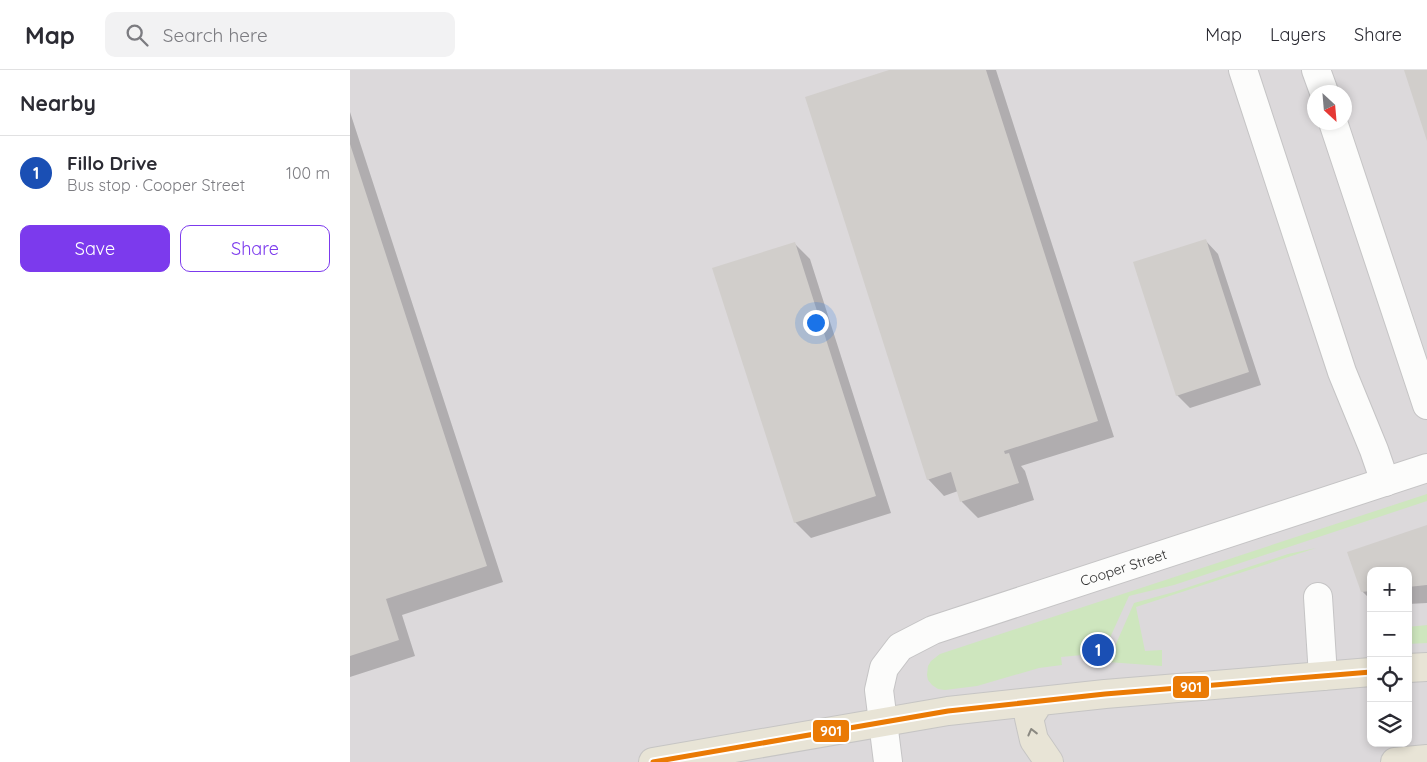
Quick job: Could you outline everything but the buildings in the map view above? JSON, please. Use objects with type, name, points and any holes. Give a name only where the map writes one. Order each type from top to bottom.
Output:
[{"type":"main road","points":[[1412,668],[1427,667]]},
{"type":"main road","points":[[653,762],[948,711],[1115,693],[1367,672]]},
{"type":"main road","points":[[1040,701],[1029,718],[1034,740],[1049,762]]},
{"type":"main road","points":[[1395,762],[1427,759]]},
{"type":"street","points":[[1242,70],[1342,372],[1374,450],[1384,482]]},
{"type":"street","points":[[1316,70],[1321,85]]},
{"type":"street","points":[[1337,130],[1427,405]]},
{"type":"street","name":"Cooper Street","points":[[888,762],[879,690],[884,668],[900,647],[933,630],[1427,468]]},
{"type":"street","points":[[1318,597],[1322,676]]},
{"type":"shaded area","points":[[350,70],[1427,70],[1427,762],[350,762]]},
{"type":"green space","points":[[1427,494],[1427,501],[1174,585],[1129,596],[1103,653],[1061,657],[1062,665],[1039,668],[977,686],[945,690],[938,689],[928,680],[928,666],[940,654]]},
{"type":"green space","points":[[1316,548],[1136,607],[1145,651],[1162,650],[1162,666],[1108,662],[1134,603],[1174,592],[1288,554]]},
{"type":"green space","points":[[1427,625],[1427,643],[1412,644],[1412,627]]},
{"type":"transit line","name":"901","points":[[653,762],[948,711],[1105,694],[1367,672]]},
{"type":"place","name":"Fillo Drive","points":[[1098,650]]}]
